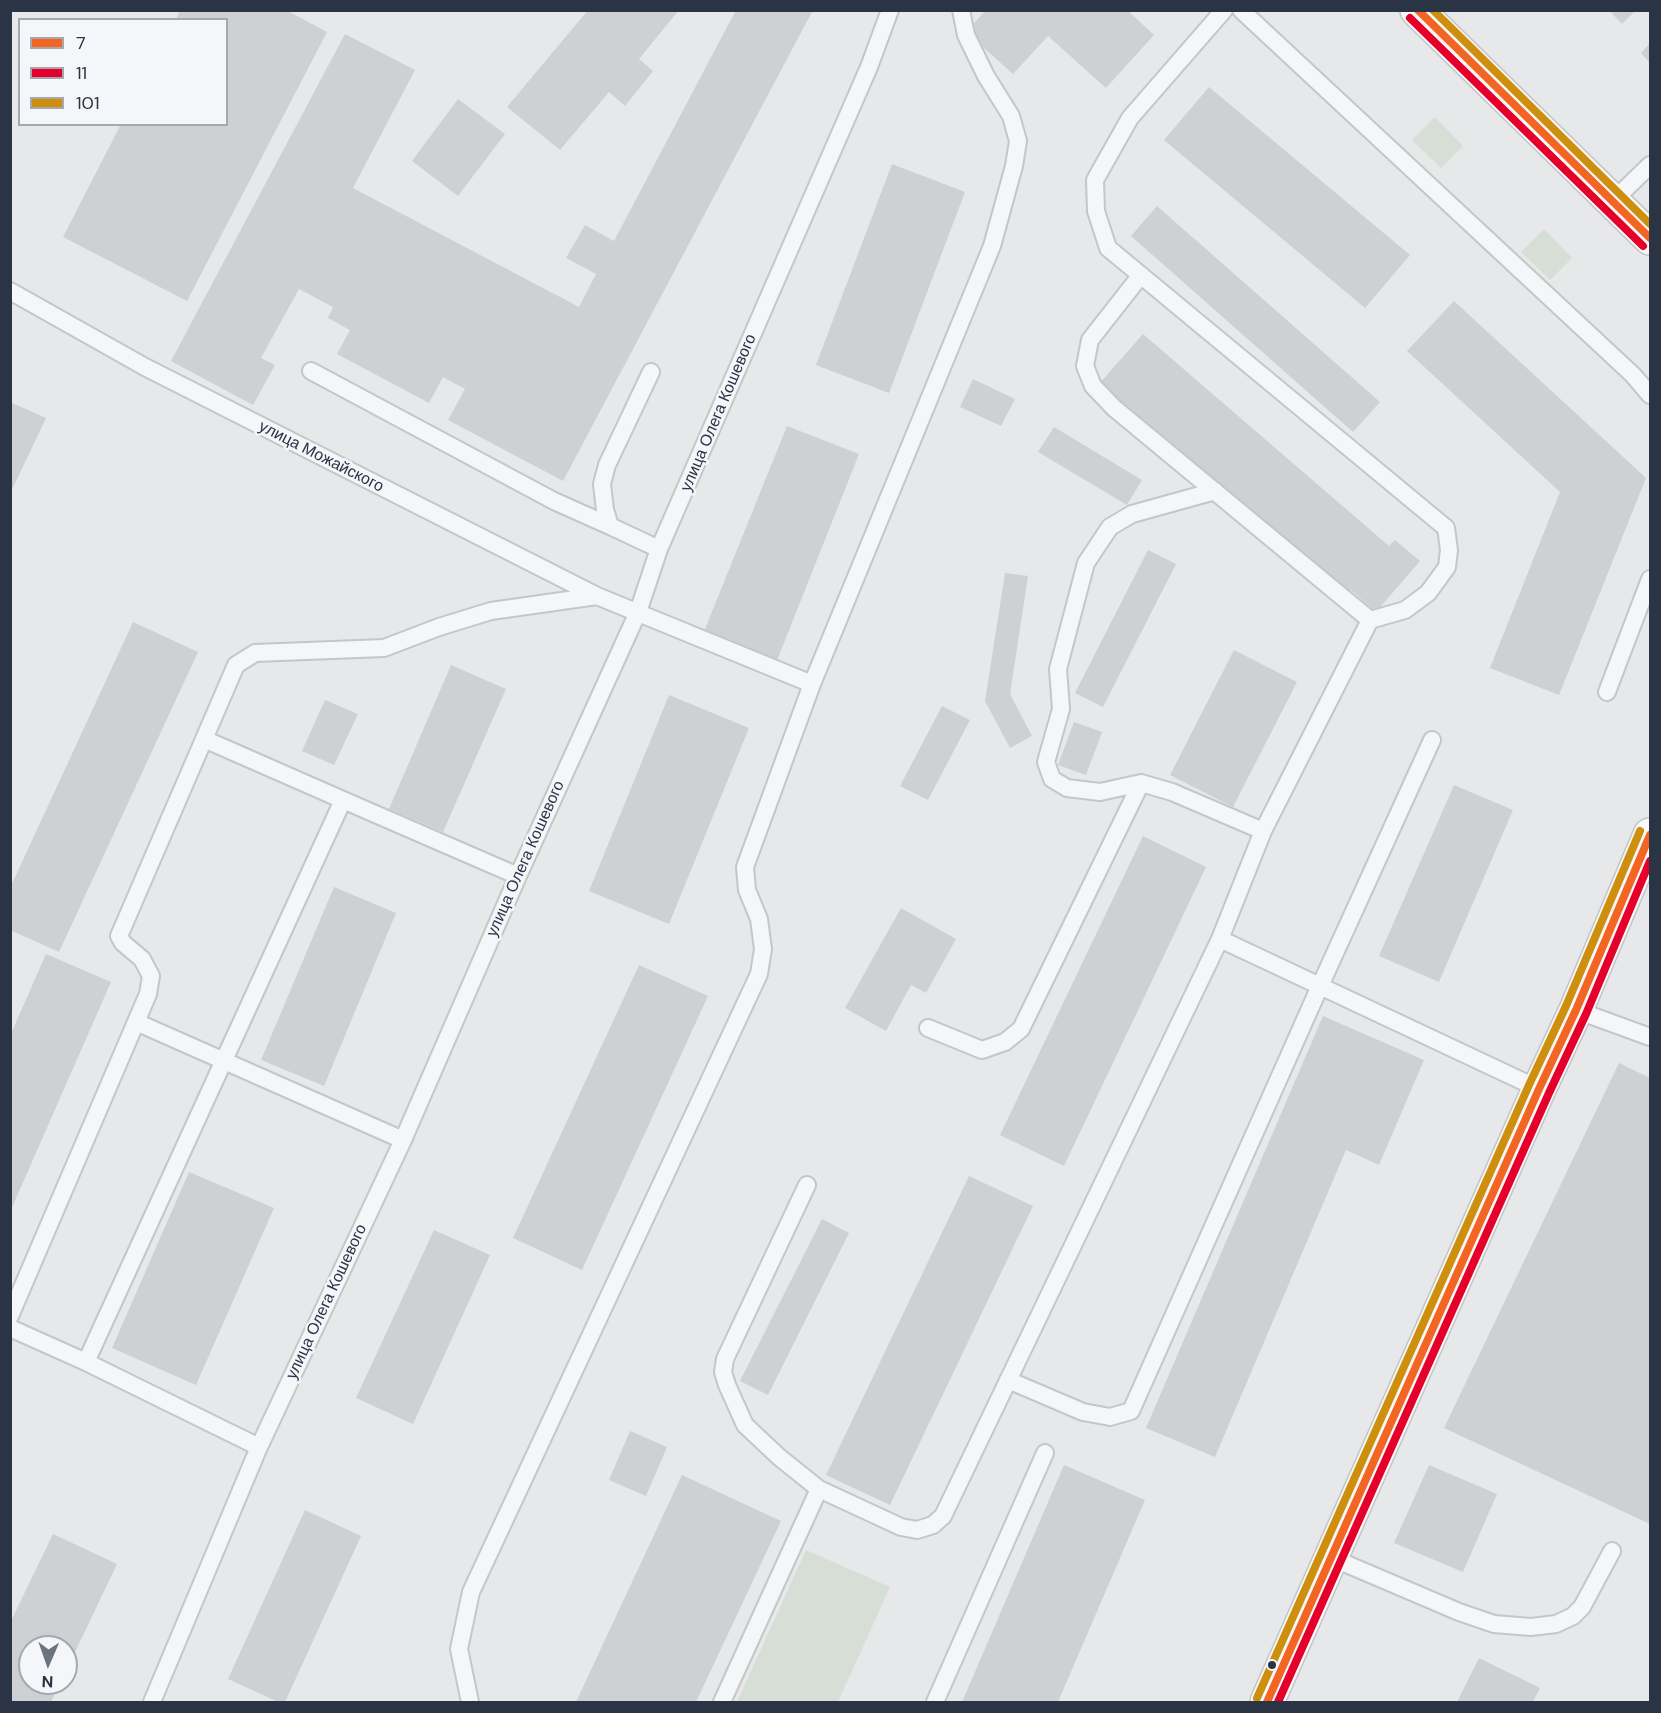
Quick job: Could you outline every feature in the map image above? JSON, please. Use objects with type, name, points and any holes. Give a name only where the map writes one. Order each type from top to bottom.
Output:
[{"type":"main road","points":[[1417,10],[1650,238]]},
{"type":"main road","points":[[1266,1702],[1576,1010],[1650,835]]},
{"type":"lane","name":"улица Олега Кошевого","points":[[152,1702],[259,1447],[403,1140],[518,876],[638,612],[659,549],[868,67],[890,10]]},
{"type":"lane","points":[[470,1702],[459,1649],[471,1592],[759,974],[763,949],[759,919],[747,890],[745,867],[812,684],[992,246],[1014,166],[1018,141],[1011,116],[986,76],[966,35],[961,10]]},
{"type":"lane","points":[[807,1185],[726,1359],[723,1372],[745,1425],[779,1457],[819,1489],[901,1527],[917,1530],[933,1525],[943,1516],[1220,939],[1263,831],[1370,620],[1405,610],[1428,593],[1447,567],[1449,550],[1446,528],[1108,248],[1096,211],[1095,180],[1130,118],[1224,10]]},
{"type":"lane","points":[[1241,10],[1633,375],[1650,395]]},
{"type":"lane","points":[[1612,202],[1650,165]]},
{"type":"lane","points":[[1141,275],[1090,340],[1085,366],[1093,386],[1114,408],[1370,620]]},
{"type":"lane","name":"улица Можайского","points":[[10,291],[145,367],[597,596],[812,684]]},
{"type":"lane","points":[[311,371],[554,501],[659,549]]},
{"type":"lane","points":[[610,526],[605,510],[602,484],[607,465],[651,372]]},
{"type":"lane","points":[[1215,491],[1132,514],[1110,527],[1086,563],[1058,669],[1061,709],[1046,762],[1052,779],[1067,788],[1100,792],[1141,783],[1172,792],[1263,831]]},
{"type":"lane","points":[[1607,692],[1650,579]]},
{"type":"lane","points":[[10,1316],[148,994],[152,976],[142,959],[123,943],[119,936],[236,665],[255,653],[384,648],[439,627],[491,611],[597,596]]},
{"type":"lane","points":[[204,739],[518,876]]},
{"type":"lane","points":[[1008,1380],[1083,1412],[1110,1417],[1131,1411],[1432,740]]},
{"type":"lane","points":[[928,1028],[982,1050],[1005,1042],[1021,1029],[1141,783]]},
{"type":"lane","points":[[86,1362],[343,800]]},
{"type":"lane","points":[[1220,939],[1539,1089]]},
{"type":"lane","points":[[1576,1010],[1650,1037]]},
{"type":"lane","points":[[136,1022],[403,1140]]},
{"type":"lane","points":[[10,1328],[86,1362],[259,1447]]},
{"type":"lane","points":[[935,1702],[1045,1453]]},
{"type":"lane","points":[[722,1702],[819,1489]]},
{"type":"lane","points":[[1330,1557],[1459,1612],[1494,1624],[1531,1627],[1556,1624],[1574,1616],[1582,1607],[1612,1551]]},
{"type":"shaded area","points":[[1435,117],[1463,146],[1441,168],[1412,140]]},
{"type":"shaded area","points":[[1544,229],[1572,258],[1550,280],[1521,252]]},
{"type":"shaded area","points":[[806,1550],[890,1587],[838,1702],[737,1702]]},
{"type":"building","points":[[180,10],[286,10],[327,32],[187,301],[63,237],[120,126],[228,126],[228,18],[177,18]]},
{"type":"building","points":[[588,10],[679,10],[639,59],[653,71],[625,106],[609,92],[560,150],[507,107]]},
{"type":"building","points":[[736,10],[813,10],[563,481],[448,420],[465,389],[443,377],[429,403],[337,354],[350,330],[328,318],[333,307],[299,289],[261,358],[275,365],[253,405],[171,361],[345,34],[415,70],[353,188],[579,307],[596,274],[566,258],[585,225],[614,241]]},
{"type":"building","points":[[986,10],[1127,10],[1154,35],[1106,88],[1048,36],[1013,74],[966,32]]},
{"type":"building","points":[[1609,10],[1636,10],[1622,24]]},
{"type":"building","points":[[1650,43],[1650,63],[1641,53]]},
{"type":"building","points":[[1209,87],[1410,255],[1365,308],[1164,140]]},
{"type":"building","points":[[458,99],[505,134],[458,196],[412,161]]},
{"type":"building","points":[[892,164],[965,192],[889,393],[816,365]]},
{"type":"building","points":[[1157,206],[1380,402],[1353,432],[1131,236]]},
{"type":"building","points":[[1454,301],[1646,478],[1559,695],[1490,668],[1560,492],[1407,351]]},
{"type":"building","points":[[1143,334],[1389,546],[1395,540],[1420,561],[1376,612],[1351,590],[1345,597],[1099,384]]},
{"type":"building","points":[[973,379],[1015,399],[1001,426],[960,407]]},
{"type":"building","points":[[10,402],[46,418],[10,494]]},
{"type":"building","points":[[787,426],[859,454],[776,663],[703,634]]},
{"type":"building","points":[[1054,427],[1142,480],[1127,505],[1038,452]]},
{"type":"building","points":[[1148,550],[1176,564],[1103,707],[1075,693]]},
{"type":"building","points":[[1005,573],[1028,576],[1010,694],[1032,736],[1010,748],[985,701]]},
{"type":"building","points":[[133,622],[198,652],[59,952],[10,930],[10,888]]},
{"type":"building","points":[[1234,650],[1297,682],[1233,807],[1170,775]]},
{"type":"building","points":[[451,665],[506,689],[443,832],[389,809]]},
{"type":"building","points":[[669,695],[749,728],[669,924],[589,891]]},
{"type":"building","points":[[325,700],[358,714],[334,765],[302,751]]},
{"type":"building","points":[[942,706],[970,720],[928,800],[900,786]]},
{"type":"building","points":[[1074,722],[1102,732],[1086,775],[1058,765]]},
{"type":"building","points":[[1454,785],[1513,810],[1439,982],[1379,956]]},
{"type":"building","points":[[1143,836],[1206,867],[1064,1166],[1000,1135]]},
{"type":"building","points":[[334,887],[396,913],[324,1086],[261,1060]]},
{"type":"building","points":[[901,908],[956,939],[926,993],[911,985],[886,1031],[845,1008]]},
{"type":"building","points":[[46,954],[111,982],[10,1212],[10,1036]]},
{"type":"building","points":[[639,965],[708,996],[582,1270],[513,1238]]},
{"type":"building","points":[[1323,1016],[1424,1060],[1379,1165],[1346,1150],[1215,1457],[1146,1428]]},
{"type":"building","points":[[1619,1063],[1650,1078],[1650,1524],[1444,1428]]},
{"type":"building","points":[[189,1172],[274,1208],[196,1385],[112,1348]]},
{"type":"building","points":[[969,1176],[1033,1206],[890,1505],[826,1475]]},
{"type":"building","points":[[822,1219],[849,1233],[768,1395],[740,1381]]},
{"type":"building","points":[[434,1230],[490,1255],[413,1424],[356,1398]]},
{"type":"building","points":[[630,1431],[667,1447],[646,1496],[609,1480]]},
{"type":"building","points":[[1064,1465],[1145,1500],[1058,1702],[962,1702]]},
{"type":"building","points":[[1429,1465],[1497,1494],[1463,1572],[1394,1543]]},
{"type":"building","points":[[682,1475],[781,1521],[696,1702],[576,1702]]},
{"type":"building","points":[[305,1510],[361,1536],[285,1702],[278,1702],[228,1679]]},
{"type":"building","points":[[53,1534],[117,1564],[78,1646],[78,1635],[18,1635],[18,1695],[54,1695],[51,1702],[10,1702],[10,1623]]},
{"type":"building","points":[[1479,1658],[1540,1688],[1533,1702],[1457,1702]]},
{"type":"transit line","name":"7","points":[[1418,10],[1650,238]]},
{"type":"transit line","name":"101","points":[[1433,10],[1650,224]]},
{"type":"transit line","name":"11","points":[[1410,18],[1643,246]]},
{"type":"transit line","name":"101","points":[[1257,1698],[1566,1006],[1640,831]]},
{"type":"transit line","name":"7","points":[[1267,1702],[1576,1010],[1650,835]]},
{"type":"transit line","name":"11","points":[[1278,1702],[1586,1014],[1650,861]]}]
